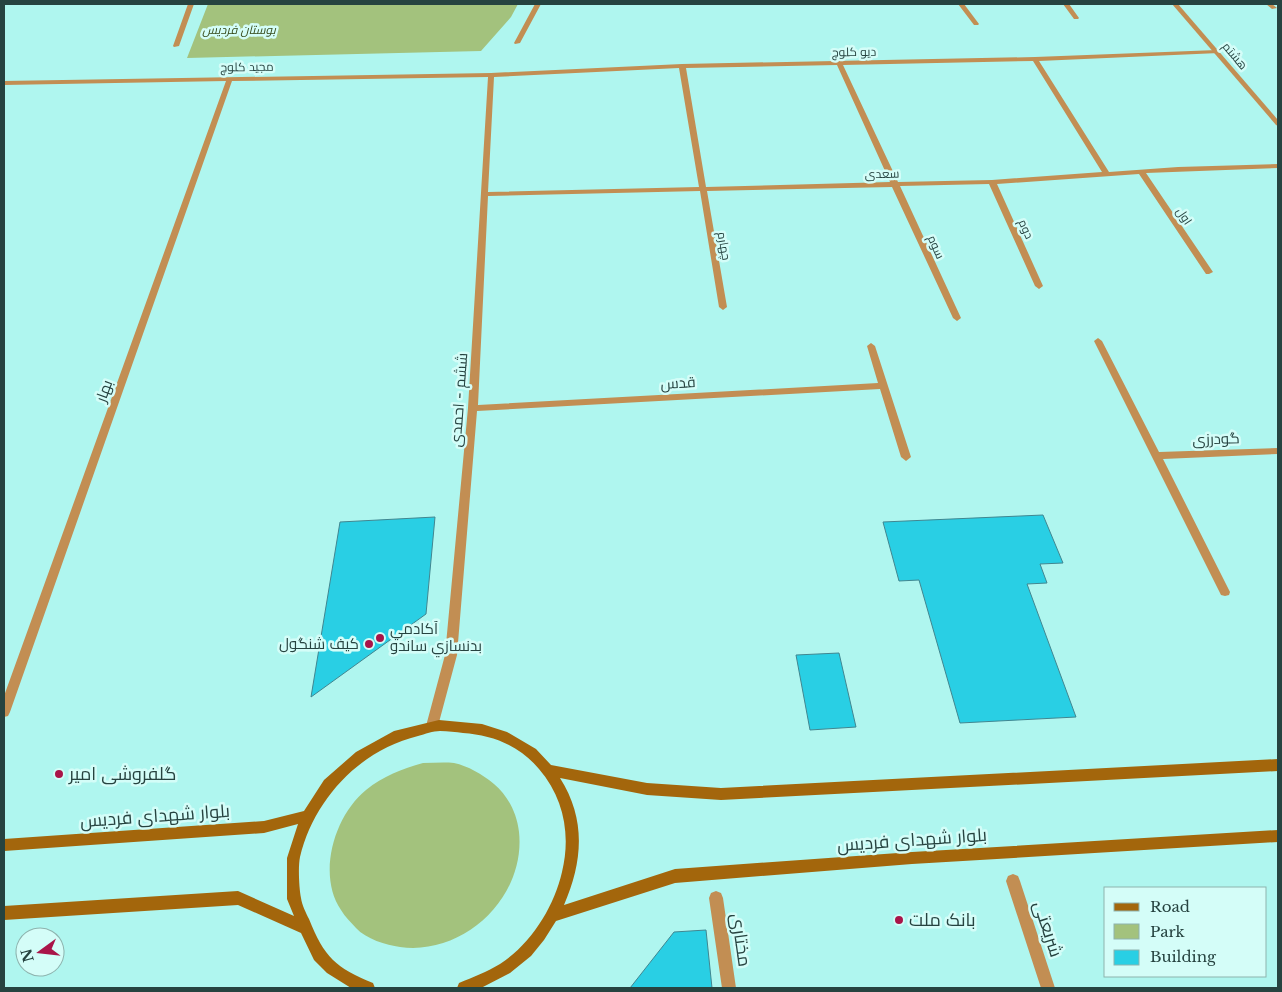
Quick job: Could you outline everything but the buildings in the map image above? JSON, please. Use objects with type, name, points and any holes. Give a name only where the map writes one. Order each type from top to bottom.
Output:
[{"type":"main road","points":[[368,988],[356,984],[323,960],[302,926],[293,891],[295,853],[307,816],[329,782],[360,754],[395,735],[432,726],[466,725],[498,733],[526,748],[549,770],[566,801],[573,838],[569,876],[554,915],[525,952],[486,980],[464,988]]},
{"type":"main road","points":[[549,770],[647,789],[721,794],[1278,765]]},
{"type":"main road","name":"بلوار شهدای فردیس","points":[[4,844],[264,827],[307,816]]},
{"type":"main road","name":"بلوار شهدای فردیس","points":[[554,915],[675,876],[912,858],[1278,836]]},
{"type":"main road","points":[[4,913],[238,898],[302,926]]},
{"type":"street","points":[[176,46],[192,4]]},
{"type":"street","points":[[517,43],[538,4]]},
{"type":"street","points":[[962,4],[976,24]]},
{"type":"street","points":[[1066,4],[1076,18]]},
{"type":"street","name":"هشتم","points":[[1175,4],[1278,124]]},
{"type":"street","name":"دیو کلوچ","points":[[491,75],[682,66],[1035,59],[1217,52]]},
{"type":"street","points":[[1035,59],[1107,174]]},
{"type":"street","name":"سوم","points":[[839,63],[957,318]]},
{"type":"street","name":"چهارم","points":[[682,66],[723,307]]},
{"type":"street","name":"مجید کلوچ","points":[[4,83],[491,75]]},
{"type":"street","name":"ششم - احمدی","points":[[432,726],[451,655],[472,408],[491,75]]},
{"type":"street","name":"بهار","points":[[4,712],[230,79]]},
{"type":"street","name":"سعدی","points":[[485,194],[992,182],[1141,172],[1278,166]]},
{"type":"street","name":"اول","points":[[1141,172],[1209,272]]},
{"type":"street","name":"دوم","points":[[992,182],[1039,286]]},
{"type":"street","points":[[1098,341],[1225,592]]},
{"type":"street","points":[[871,346],[906,457]]},
{"type":"street","name":"قدس","points":[[472,408],[884,386]]},
{"type":"street","name":"گودرزی","points":[[1156,456],[1278,451]]},
{"type":"street","name":"شریعتی","points":[[1013,881],[1048,988]]},
{"type":"street","name":"مختاری","points":[[716,898],[729,988]]},
{"type":"green space","name":"بوستان فردیس","points":[[208,4],[518,4],[511,17],[481,51],[187,58]]},
{"type":"green space","points":[[423,763],[459,764],[480,774],[499,789],[511,805],[516,818],[519,832],[519,856],[512,879],[501,899],[486,917],[468,932],[447,942],[424,947],[400,947],[383,943],[360,932],[341,910],[334,896],[330,880],[332,847],[345,815],[366,790],[400,770]]},
{"type":"place","name":"آكادمي بدنسازي ساندو","points":[[380,638]]},
{"type":"place","name":"کیف شنگول","points":[[369,644]]},
{"type":"place","name":"گلفروشی امیر","points":[[59,774]]},
{"type":"place","name":"بانک ملت","points":[[899,920]]}]
